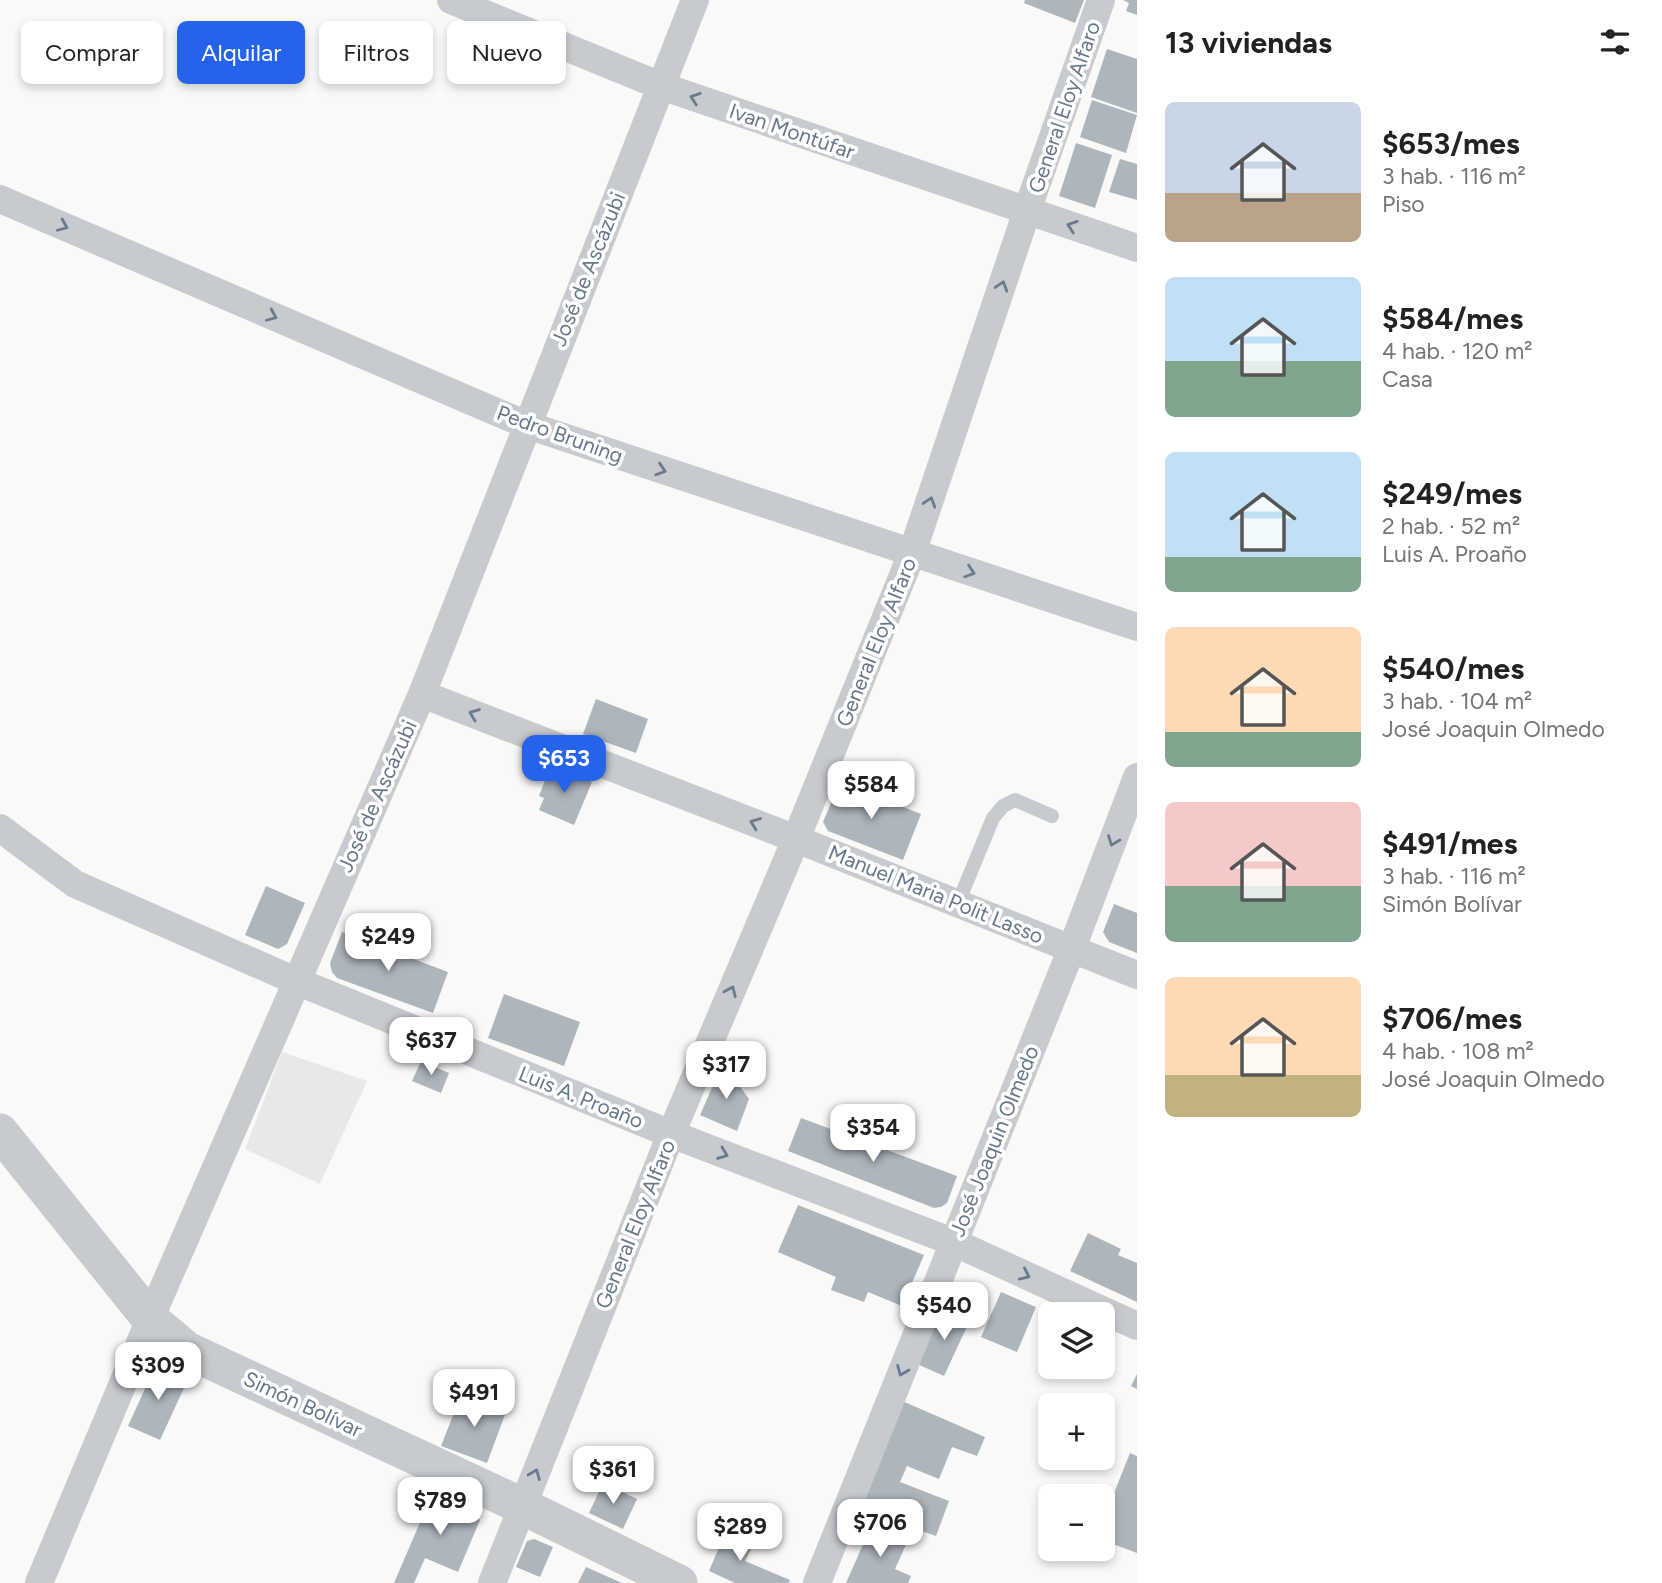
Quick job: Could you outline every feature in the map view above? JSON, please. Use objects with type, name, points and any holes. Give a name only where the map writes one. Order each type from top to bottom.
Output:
[{"type":"street","name":"Ivan Montúfar","points":[[451,0],[661,86],[1137,248]]},
{"type":"street","name":"José de Ascázubi","points":[[39,1583],[150,1319],[422,694],[695,0]]},
{"type":"street","name":"General Eloy Alfaro","points":[[492,1583],[671,1134],[912,553],[1101,0]]},
{"type":"street","name":"Pedro Bruning","points":[[0,199],[527,425],[1137,627]]},
{"type":"street","name":"Manuel Maria Polit Lasso","points":[[422,694],[796,838],[1137,975]]},
{"type":"street","name":"José Joaquin Olmedo","points":[[817,1583],[1073,948],[1137,777]]},
{"type":"street","name":"Luis A. Proaño","points":[[0,828],[75,884],[296,981],[671,1134],[953,1242],[1137,1326]]},
{"type":"street","name":"Simón Bolívar","points":[[0,1132],[150,1319],[187,1350],[522,1506],[679,1583]]},
{"type":"lane","points":[[958,903],[993,818],[1003,806],[1015,800],[1052,816]]},
{"type":"shaded area","points":[[282,1052],[367,1081],[320,1184],[245,1149]]},
{"type":"building","points":[[1025,0],[1084,0],[1075,23],[1024,3]]},
{"type":"building","points":[[1123,0],[1137,0],[1137,15],[1126,11],[1129,3]]},
{"type":"building","points":[[1107,49],[1137,59],[1137,113],[1091,97]]},
{"type":"building","points":[[1092,100],[1137,115],[1126,153],[1080,137]]},
{"type":"building","points":[[1076,143],[1112,155],[1095,208],[1059,196]]},
{"type":"building","points":[[1120,159],[1137,164],[1137,200],[1109,192]]},
{"type":"building","points":[[596,699],[648,719],[636,753],[583,734]]},
{"type":"building","points":[[551,765],[592,782],[574,825],[539,810],[544,798],[539,796]]},
{"type":"building","points":[[840,782],[921,814],[903,860],[828,831],[823,822]]},
{"type":"building","points":[[266,886],[305,903],[287,944],[278,949],[245,935]]},
{"type":"building","points":[[1114,904],[1137,913],[1137,953],[1109,942],[1103,932]]},
{"type":"building","points":[[342,932],[448,972],[433,1013],[337,978],[330,963]]},
{"type":"building","points":[[504,994],[580,1022],[564,1066],[488,1038]]},
{"type":"building","points":[[421,1061],[449,1073],[441,1093],[412,1081]]},
{"type":"building","points":[[723,1063],[749,1099],[737,1131],[700,1115]]},
{"type":"building","points":[[801,1118],[957,1176],[947,1203],[934,1208],[788,1151]]},
{"type":"building","points":[[798,1205],[924,1255],[902,1306],[868,1292],[864,1302],[831,1290],[836,1277],[778,1252]]},
{"type":"building","points":[[1088,1233],[1121,1249],[1118,1255],[1137,1263],[1137,1302],[1070,1271]]},
{"type":"building","points":[[1001,1292],[1036,1307],[1017,1352],[981,1337]]},
{"type":"building","points":[[943,1308],[970,1320],[944,1376],[917,1364]]},
{"type":"building","points":[[164,1367],[189,1377],[160,1440],[128,1426],[153,1371]]},
{"type":"building","points":[[1137,1374],[1137,1389],[1131,1386]]},
{"type":"building","points":[[461,1395],[506,1412],[487,1463],[441,1446]]},
{"type":"building","points":[[900,1400],[985,1437],[977,1456],[952,1447],[939,1479],[907,1466],[900,1482],[949,1501],[936,1536],[908,1526],[915,1508],[898,1501],[891,1517],[860,1506]]},
{"type":"building","points":[[1130,1453],[1137,1456],[1137,1553],[1115,1545],[1115,1490]]},
{"type":"building","points":[[603,1483],[637,1499],[623,1529],[589,1513]]},
{"type":"building","points":[[434,1490],[472,1506],[480,1520],[458,1572],[425,1558],[414,1583],[394,1583]]},
{"type":"building","points":[[872,1524],[908,1540],[895,1569],[911,1576],[908,1583],[846,1583]]},
{"type":"building","points":[[726,1531],[754,1543],[745,1561],[790,1580],[789,1583],[735,1583],[709,1571]]},
{"type":"building","points":[[534,1539],[553,1547],[540,1577],[516,1567],[527,1541]]},
{"type":"building","points":[[586,1567],[622,1583],[578,1583]]}]
